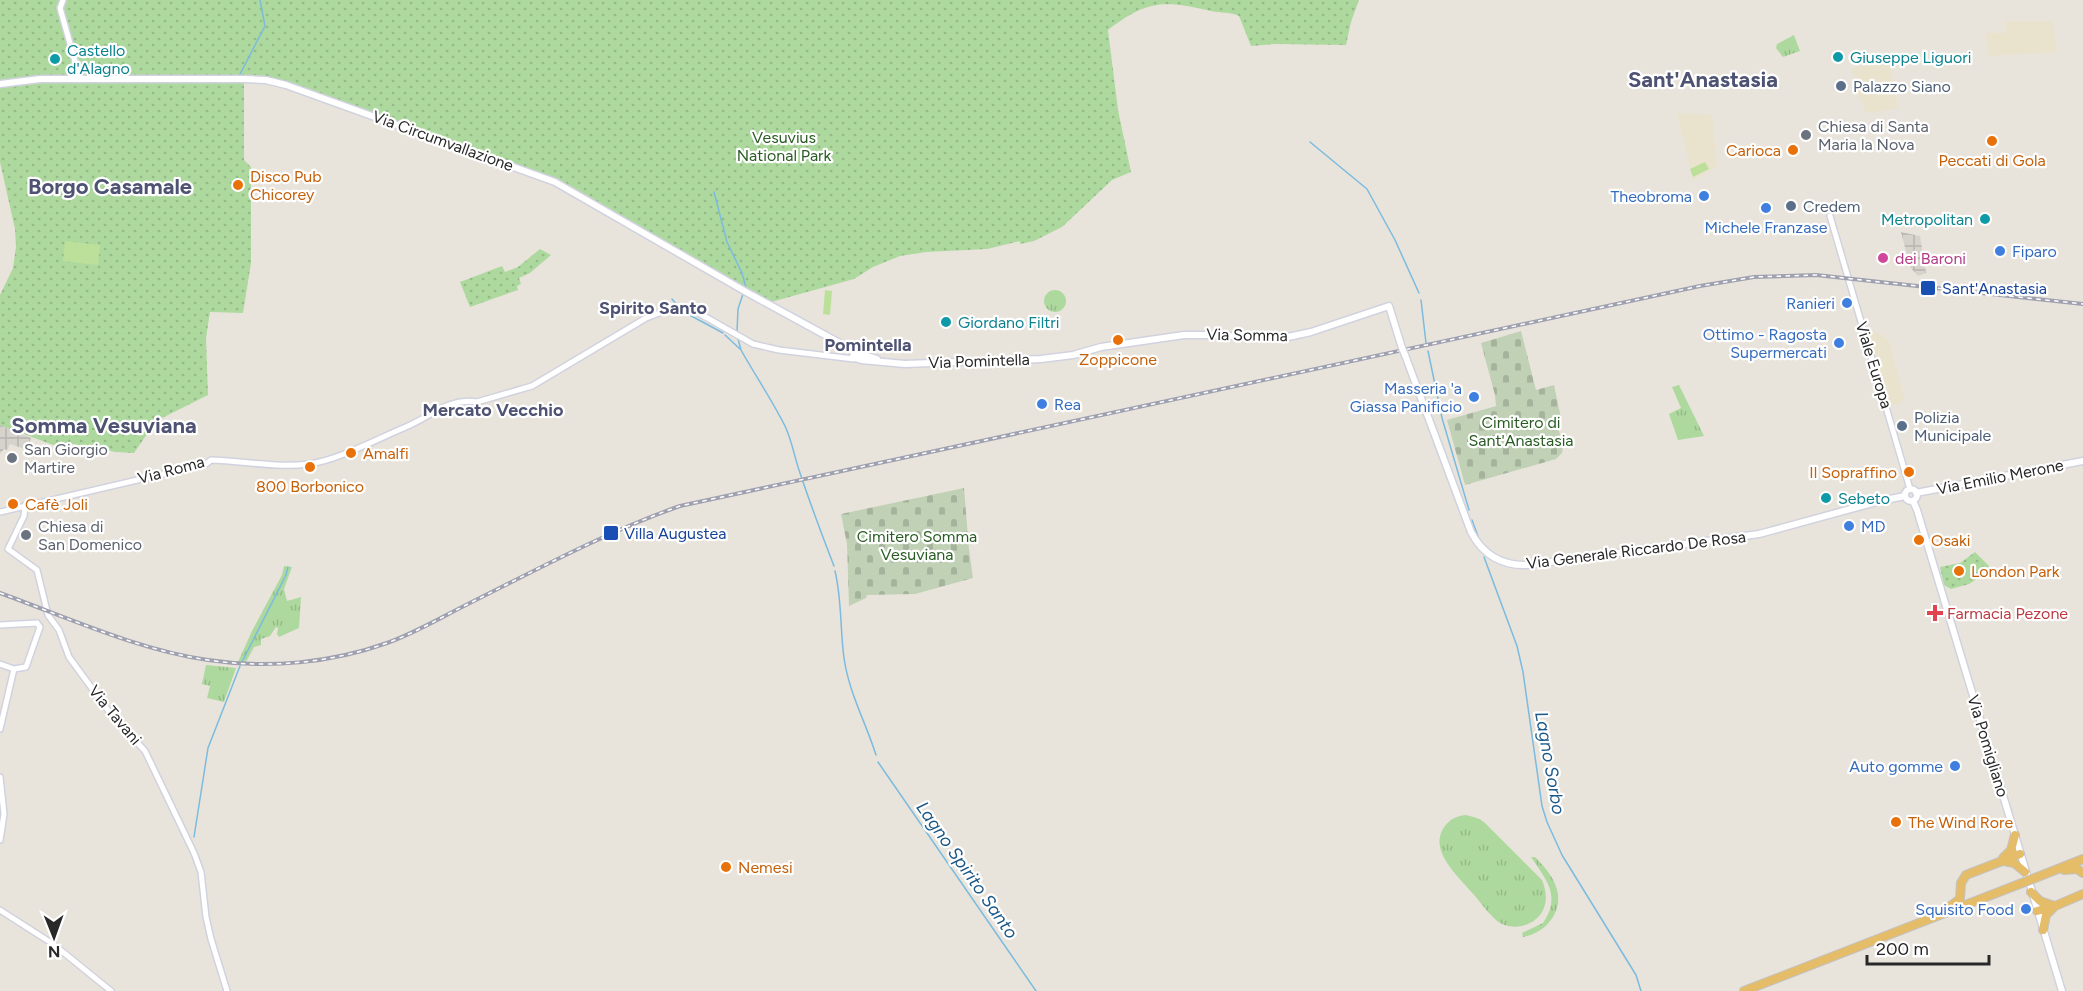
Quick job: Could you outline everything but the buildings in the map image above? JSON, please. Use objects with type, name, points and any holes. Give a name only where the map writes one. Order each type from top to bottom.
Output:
[{"type":"highway","points":[[2000,861],[2011,850],[2015,835]]},
{"type":"highway","points":[[1926,920],[1957,903],[1962,889],[1961,883],[1966,875],[2020,854]]},
{"type":"highway","points":[[1744,991],[2083,859]]},
{"type":"highway","points":[[2000,861],[2014,863],[2025,872]]},
{"type":"highway","points":[[2038,876],[2070,869],[2077,869],[2083,873]]},
{"type":"highway","points":[[1962,889],[1971,896],[2007,889]]},
{"type":"highway","points":[[2031,892],[2043,903],[2055,906]]},
{"type":"highway","points":[[2037,910],[2055,906],[2083,894]]},
{"type":"highway","points":[[2043,930],[2048,912],[2055,906]]},
{"type":"main road","name":"Via Circumvallazione","points":[[0,84],[32,79],[80,79],[266,80],[286,85],[555,182],[846,347],[855,355]]},
{"type":"main road","name":"Via Somma","points":[[1101,347],[1184,335],[1288,337],[1311,332],[1389,306]]},
{"type":"main road","name":"Via Generale Riccardo De Rosa","points":[[1389,306],[1403,352],[1471,532],[1484,551],[1505,563],[1528,565],[1759,534],[1905,496]]},
{"type":"main road","name":"Via Pomintella","points":[[855,355],[883,361],[932,364],[1041,359],[1073,355],[1101,347]]},
{"type":"main road","name":"Via Emilio Merone","points":[[1913,491],[2083,461]]},
{"type":"main road","points":[[1913,491],[1916,498],[1908,501],[1905,496],[1906,492],[1913,491]]},
{"type":"main road","name":"Via Pomigliano","points":[[1913,501],[2061,991]]},
{"type":"street","points":[[63,0],[60,8],[80,79]]},
{"type":"street","name":"Viale Europa","points":[[1830,216],[1913,491]]},
{"type":"street","name":"Via Pomintella","points":[[211,460],[291,465],[316,462],[422,420],[454,403],[477,402],[532,386],[646,318],[670,309],[695,311],[753,344],[779,350],[843,357],[855,355]]},
{"type":"street","name":"Via Roma","points":[[0,512],[206,464],[211,460]]},
{"type":"street","points":[[0,664],[14,669],[26,667],[39,625],[48,615],[37,570],[8,549],[24,516],[25,505]]},
{"type":"street","name":"Via Tavani","points":[[48,615],[74,664],[110,713],[145,751],[201,872],[206,916],[227,991]]},
{"type":"street","points":[[0,625],[39,625],[53,621]]},
{"type":"street","points":[[0,729],[14,669]]},
{"type":"street","points":[[0,777],[4,814],[0,840]]},
{"type":"street","points":[[0,910],[53,944],[111,991]]},
{"type":"shaded area","points":[[2006,21],[2053,21],[2057,52],[1988,56],[1986,33],[2006,33]]},
{"type":"shaded area","points":[[1889,61],[1898,108],[1865,113],[1864,102],[1860,102],[1852,68]]},
{"type":"shaded area","points":[[1677,113],[1712,115],[1717,167],[1693,180]]},
{"type":"shaded area","points":[[1901,232],[1920,236],[1926,273],[1918,276],[1910,267]]},
{"type":"shaded area","points":[[1868,333],[1879,333],[1889,341],[1905,402],[1902,400],[1902,403],[1891,406]]},
{"type":"shaded area","points":[[0,425],[31,438],[27,450],[10,444],[7,450],[4,449],[0,454]]},
{"type":"green space","name":"Vesuvius National Park","points":[[0,0],[1359,0],[1346,45],[1251,46],[1239,16],[1229,13],[1168,4],[1156,5],[1134,13],[1108,30],[1118,110],[1131,172],[1112,180],[1062,227],[1034,241],[1020,244],[1020,241],[987,249],[926,252],[900,256],[873,267],[854,279],[764,304],[551,181],[346,107],[272,84],[244,82],[244,160],[251,167],[251,263],[243,313],[210,312],[206,338],[208,395],[156,421],[134,453],[68,443],[53,445],[0,425],[0,295],[13,268],[16,247],[15,229],[0,162]]},
{"type":"green space","points":[[1794,35],[1800,51],[1783,57],[1776,48],[1777,44]]},
{"type":"green space","points":[[1705,162],[1709,169],[1693,177],[1690,169]]},
{"type":"green space","points":[[65,241],[100,245],[98,265],[63,261]]},
{"type":"green space","points":[[540,249],[551,255],[530,273],[519,278],[521,284],[517,286],[518,290],[470,307],[460,282],[502,266],[505,272],[518,267]]},
{"type":"green space","points":[[825,290],[832,291],[830,315],[823,314]]},
{"type":"green space","points":[[1055,290],[1063,293],[1066,301],[1063,309],[1055,312],[1047,309],[1044,301],[1047,293]]},
{"type":"green space","name":"Cimitero di Sant'Anastasia","points":[[1521,331],[1536,390],[1554,385],[1561,418],[1556,419],[1563,447],[1562,453],[1556,459],[1465,485],[1447,420],[1496,406],[1481,343]]},
{"type":"green space","points":[[1679,385],[1704,436],[1678,440],[1669,414],[1681,408],[1672,387]]},
{"type":"green space","name":"Cimitero Somma Vesuviana","points":[[964,488],[973,578],[915,594],[867,595],[866,598],[849,606],[847,544],[841,514]]},
{"type":"green space","points":[[1975,552],[1992,569],[1969,584],[1951,589],[1944,585],[1940,567],[1960,563]]},
{"type":"green space","points":[[284,566],[292,567],[284,589],[287,601],[301,597],[299,628],[279,637],[276,627],[270,636],[261,639],[261,645],[254,647],[246,662],[238,662],[282,575]]},
{"type":"green space","points":[[206,665],[236,668],[224,702],[207,698],[210,686],[202,684]]},
{"type":"green space","points":[[1466,815],[1484,822],[1542,880],[1546,894],[1545,903],[1543,911],[1532,922],[1512,927],[1502,924],[1487,911],[1454,873],[1443,856],[1440,838],[1443,829],[1456,817]]},
{"type":"green space","points":[[1531,857],[1535,857],[1544,866],[1551,877],[1558,893],[1558,902],[1556,911],[1547,925],[1532,935],[1523,937],[1522,933],[1543,923],[1551,905],[1547,881]]},
{"type":"waterway","points":[[239,76],[265,26],[260,0]]},
{"type":"waterway","name":"Lagno Sorbo","points":[[1310,142],[1367,189],[1395,240],[1419,293]]},
{"type":"waterway","points":[[714,192],[727,242],[742,273],[746,288]]},
{"type":"waterway","points":[[737,332],[738,309],[743,294]]},
{"type":"waterway","points":[[672,299],[677,305]]},
{"type":"waterway","name":"Lagno Sorbo","points":[[1421,300],[1426,343]]},
{"type":"waterway","points":[[684,312],[723,333]]},
{"type":"waterway","points":[[725,335],[740,349]]},
{"type":"waterway","name":"Lagno Spirito Santo","points":[[738,339],[741,350],[787,432],[834,566]]},
{"type":"waterway","name":"Lagno Sorbo","points":[[1428,351],[1442,418],[1469,510]]},
{"type":"waterway","name":"Lagno Sorbo","points":[[1472,520],[1479,539]]},
{"type":"waterway","name":"Lagno Sorbo","points":[[1484,557],[1517,646],[1523,672],[1542,806],[1547,822],[1562,855],[1636,975],[1641,991]]},
{"type":"waterway","points":[[242,662],[288,567]]},
{"type":"waterway","name":"Lagno Spirito Santo","points":[[835,571],[846,671],[876,755]]},
{"type":"waterway","points":[[194,837],[208,748],[240,666]]},
{"type":"waterway","name":"Lagno Spirito Santo","points":[[878,762],[1036,991]]},
{"type":"railway","points":[[0,593],[102,632],[182,655],[253,664],[322,660],[366,650],[397,639],[598,540],[680,506],[1700,286],[1754,277],[1816,275],[2083,304]]},
{"type":"place","name":"Giuseppe Liguori","points":[[1838,57]]},
{"type":"place","name":"Castello d'Alagno","points":[[55,59]]},
{"type":"place","name":"Palazzo Siano","points":[[1841,86]]},
{"type":"place","name":"Chiesa di Santa Maria la Nova","points":[[1806,135]]},
{"type":"place","name":"Peccati di Gola","points":[[1992,141]]},
{"type":"place","name":"Carioca","points":[[1793,150]]},
{"type":"place","name":"Disco Pub Chicorey","points":[[238,185]]},
{"type":"place","name":"Theobroma","points":[[1704,196]]},
{"type":"place","name":"Credem","points":[[1791,206]]},
{"type":"place","name":"Michele Franzase","points":[[1766,208]]},
{"type":"place","name":"Metropolitan","points":[[1985,219]]},
{"type":"place","name":"Fiparo","points":[[2000,251]]},
{"type":"place","name":"dei Baroni","points":[[1883,258]]},
{"type":"place","name":"Sant'Anastasia","points":[[1928,288]]},
{"type":"place","name":"Ranieri","points":[[1847,303]]},
{"type":"place","name":"Giordano Filtri","points":[[946,322]]},
{"type":"place","name":"Zoppicone","points":[[1118,340]]},
{"type":"place","name":"Ottimo - Ragosta Supermercati","points":[[1839,343]]},
{"type":"place","name":"Masseria 'a Giassa Panificio","points":[[1474,397]]},
{"type":"place","name":"Rea","points":[[1042,404]]},
{"type":"place","name":"Polizia Municipale","points":[[1902,426]]},
{"type":"place","name":"Amalfi","points":[[351,453]]},
{"type":"place","name":"San Giorgio Martire","points":[[12,458]]},
{"type":"place","name":"800 Borbonico","points":[[310,467]]},
{"type":"place","name":"Il Sopraffino","points":[[1909,472]]},
{"type":"place","name":"Sebeto","points":[[1826,498]]},
{"type":"place","name":"Cafè Joli","points":[[13,504]]},
{"type":"place","name":"MD","points":[[1849,526]]},
{"type":"place","name":"Villa Augustea","points":[[611,533]]},
{"type":"place","name":"Chiesa di San Domenico","points":[[26,535]]},
{"type":"place","name":"Osaki","points":[[1919,540]]},
{"type":"place","name":"London Park","points":[[1959,571]]},
{"type":"place","name":"Farmacia Pezone","points":[[1935,613]]},
{"type":"place","name":"Auto gomme","points":[[1955,766]]},
{"type":"place","name":"The Wind Rore","points":[[1896,822]]},
{"type":"place","name":"Nemesi","points":[[726,867]]},
{"type":"place","name":"Squisito Food","points":[[2026,909]]},
{"type":"district","name":"Sant'Anastasia","points":[[1703,79]]},
{"type":"district","name":"Borgo Casamale","points":[[110,186]]},
{"type":"district","name":"Spirito Santo","points":[[653,308]]},
{"type":"district","name":"Pomintella","points":[[868,345]]},
{"type":"district","name":"Mercato Vecchio","points":[[493,410]]},
{"type":"district","name":"Somma Vesuviana","points":[[104,425]]}]
